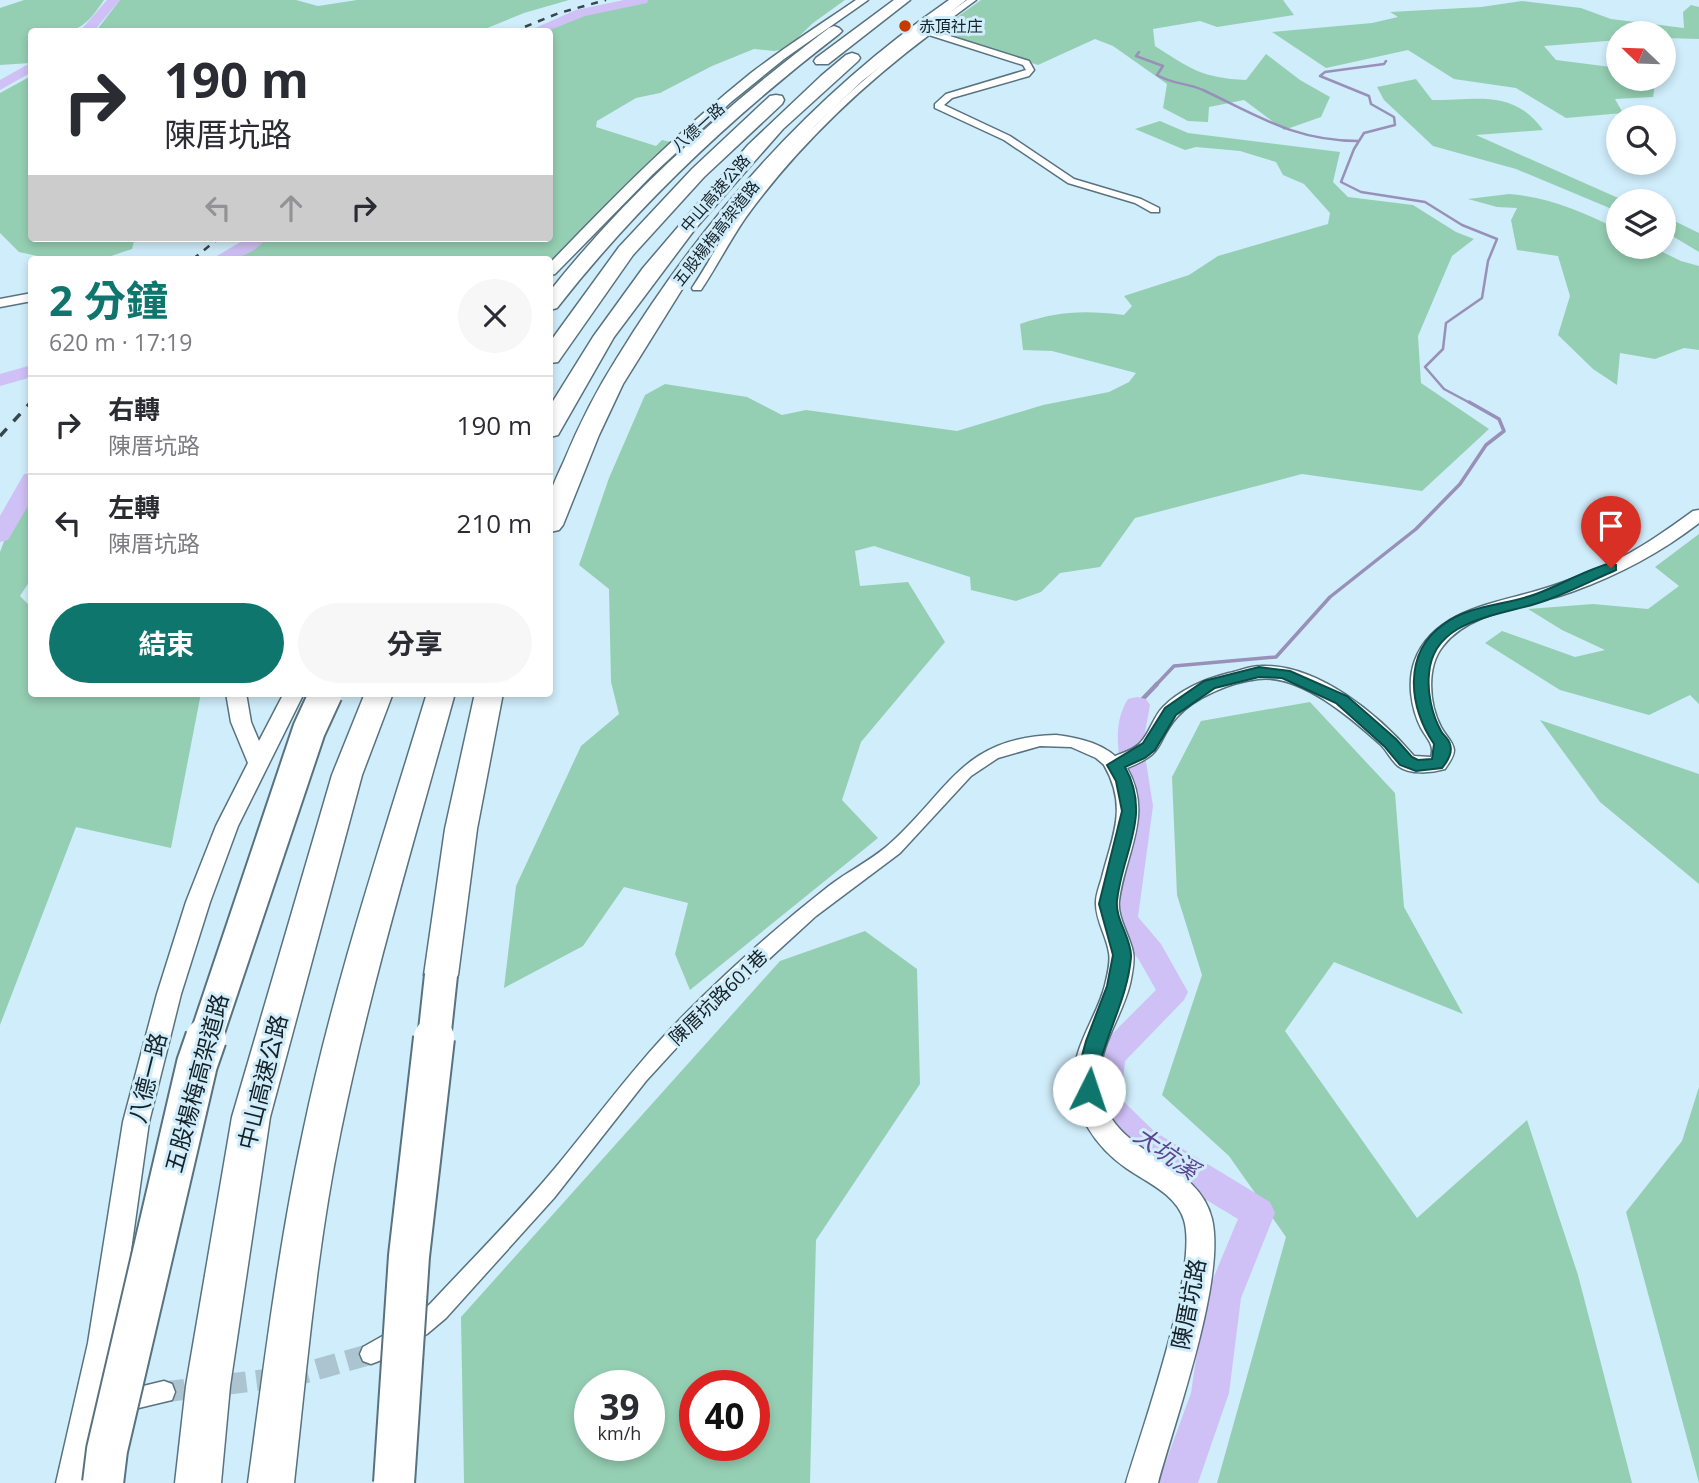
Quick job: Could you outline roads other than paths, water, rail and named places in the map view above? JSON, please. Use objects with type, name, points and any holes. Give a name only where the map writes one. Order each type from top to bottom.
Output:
[{"type":"highway","points":[[553,300],[582,262],[683,156],[780,71],[877,0]]},
{"type":"highway","name":"中山高速公路","points":[[553,353],[626,251],[698,173],[784,93],[903,0]]},
{"type":"highway","name":"中山高速公路","points":[[553,425],[604,336],[705,201],[797,105],[873,41],[930,0]]},
{"type":"highway","name":"五股楊梅高架道路","points":[[553,518],[611,386],[692,258],[802,130],[895,46],[959,0]]},
{"type":"highway","name":"五股楊梅高架道路","points":[[103,1483],[110,1437],[197,1064],[309,730],[324,697]]},
{"type":"highway","name":"中山高速公路","points":[[198,1483],[208,1386],[251,1117],[347,775],[377,697]]},
{"type":"highway","points":[[271,1483],[294,1296],[322,1131],[365,956],[440,697]]},
{"type":"highway","points":[[394,1483],[409,1256],[441,975],[461,829],[488,697]]},
{"type":"street","name":"八德一路","points":[[553,268],[609,208],[712,114],[782,56],[863,0]]},
{"type":"street","points":[[697,289],[741,217],[797,150],[833,113],[928,32],[972,0]]},
{"type":"street","points":[[928,32],[1026,63],[1030,70],[1026,74],[949,96],[938,106],[1007,138],[1071,181],[1138,201],[1155,210]]},
{"type":"street","points":[[0,303],[28,298]]},
{"type":"street","points":[[1125,761],[1149,747],[1170,712],[1187,699],[1210,684],[1259,672],[1285,674],[1342,699],[1391,743],[1406,761],[1416,765],[1437,764],[1442,758],[1442,744],[1432,730],[1420,685],[1422,665],[1448,627],[1472,616],[1541,598],[1571,586],[1660,544],[1699,514]]},
{"type":"street","points":[[237,697],[241,722],[257,761]]},
{"type":"street","name":"八德一路","points":[[72,1483],[103,1343],[136,1122],[169,994],[202,889],[227,826],[257,761],[292,697]]},
{"type":"street","name":"陳厝坑路601巷","points":[[371,1354],[419,1327],[438,1311],[559,1177],[651,1062],[787,932],[834,892],[891,852],[969,769],[990,755],[1011,747],[1054,739],[1070,741],[1125,761]]},
{"type":"street","name":"陳厝坑路","points":[[1125,761],[1124,781],[1130,811],[1107,904],[1122,955],[1116,986],[1087,1074],[1092,1105],[1102,1130],[1136,1160],[1160,1173],[1185,1197],[1199,1217],[1200,1246],[1197,1279],[1181,1347],[1142,1483]]},
{"type":"street","points":[[88,1408],[164,1392]]},
{"type":"waterway","points":[[89,28],[114,0]]},
{"type":"waterway","points":[[542,28],[581,13],[642,0]]},
{"type":"waterway","points":[[1139,52],[1136,56],[1163,66],[1157,75],[1162,78],[1203,90],[1260,118],[1315,137],[1359,141]]},
{"type":"waterway","points":[[1359,141],[1364,133],[1395,125],[1394,117],[1371,104],[1369,96],[1320,76],[1325,72],[1384,64],[1386,61]]},
{"type":"waterway","points":[[0,86],[28,68]]},
{"type":"waterway","points":[[1359,141],[1341,182],[1361,192],[1425,202],[1462,225],[1497,239],[1488,261],[1482,298],[1446,323],[1443,349],[1425,367],[1444,389],[1472,404]]},
{"type":"waterway","points":[[228,256],[253,242]]},
{"type":"waterway","points":[[0,380],[28,372]]},
{"type":"waterway","points":[[1155,686],[1174,666],[1276,657],[1330,597],[1416,529],[1460,484],[1486,445],[1504,431],[1499,419],[1469,402]]},
{"type":"waterway","points":[[0,535],[28,486]]},
{"type":"waterway","points":[[1137,705],[1157,684]]},
{"type":"waterway","name":"大坑溪","points":[[1137,705],[1130,743],[1139,806],[1123,919],[1150,952],[1173,992],[1110,1056],[1104,1103],[1143,1142],[1258,1213],[1223,1298],[1210,1393],[1178,1483]]},
{"type":"tunnel","points":[[164,1392],[294,1376],[371,1354]]},
{"type":"railway","points":[[522,28],[559,13],[606,0]]},
{"type":"railway","points":[[197,256],[214,242]]},
{"type":"railway","points":[[0,436],[28,405]]},
{"type":"place","name":"赤頂社庄","points":[[905,26]]}]
